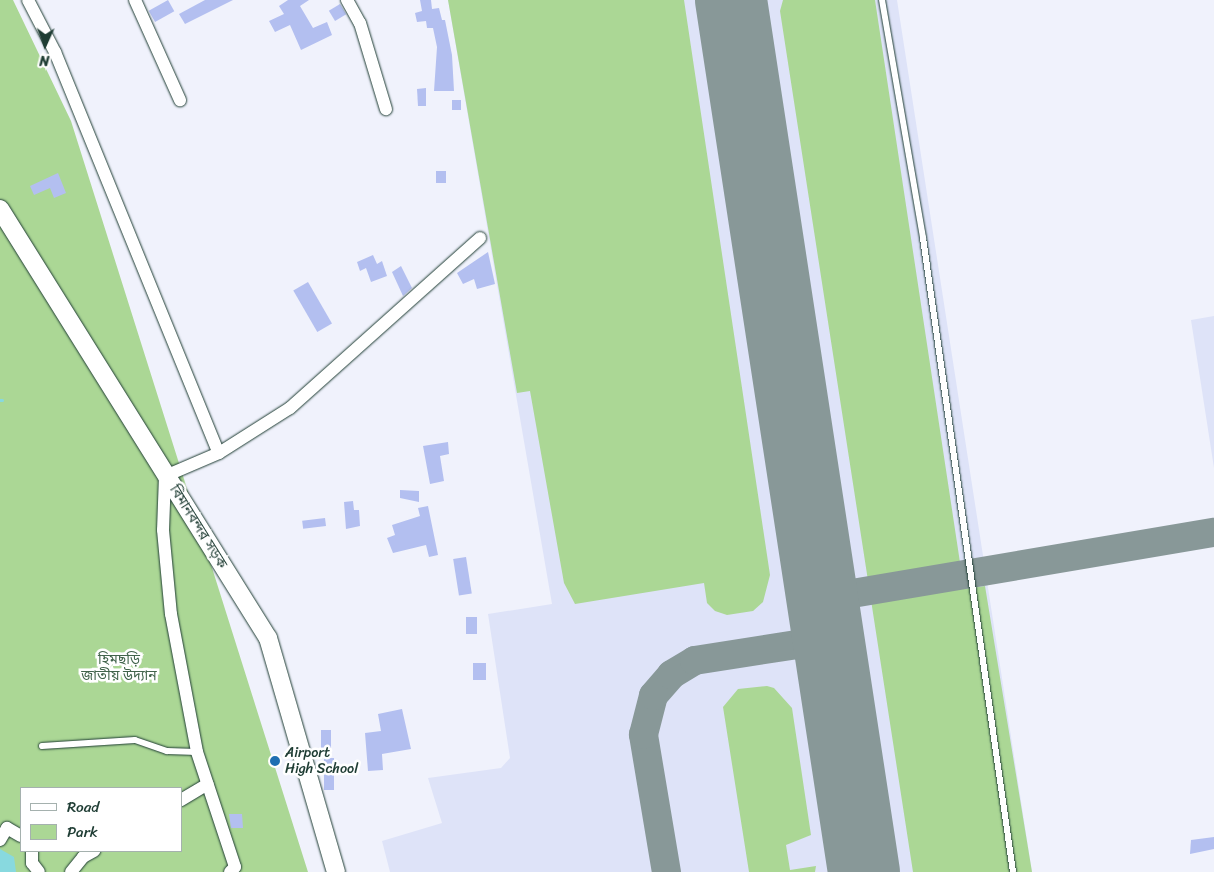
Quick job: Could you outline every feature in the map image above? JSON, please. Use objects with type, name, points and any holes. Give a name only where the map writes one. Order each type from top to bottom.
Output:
[{"type":"street","points":[[28,0],[55,52],[219,453]]},
{"type":"street","points":[[135,0],[180,100]]},
{"type":"street","points":[[347,0],[360,23],[386,109]]},
{"type":"street","name":"বিমানবন্দর সড়ক","points":[[0,209],[165,476],[268,638],[336,872]]},
{"type":"street","points":[[235,870],[198,752],[171,614],[163,530],[165,476],[219,453],[290,408],[480,238]]},
{"type":"street","points":[[182,799],[208,784]]},
{"type":"street","points":[[0,840],[7,828],[20,835]]},
{"type":"street","points":[[32,852],[32,863],[39,872]]},
{"type":"street","points":[[71,872],[83,857],[92,852]]},
{"type":"lane","points":[[882,0],[923,238],[1013,872]]},
{"type":"lane","points":[[42,746],[135,740],[167,751],[198,752]]},
{"type":"shaded area","points":[[448,0],[897,0],[1032,872],[390,872],[382,841],[442,823],[428,778],[501,768],[510,758],[488,614],[552,604]]},
{"type":"shaded area","points":[[1214,316],[1214,468],[1191,320]]},
{"type":"green space","name":"হিমছড়ি জাতীয় উদ্যান","points":[[0,0],[13,0],[71,121],[308,872],[0,872]]},
{"type":"green space","points":[[448,0],[684,0],[770,575],[763,602],[753,611],[727,615],[715,611],[707,603],[704,583],[575,604],[564,583],[530,391],[517,393]]},
{"type":"green space","points":[[783,0],[875,0],[964,589],[985,586],[1032,872],[913,872],[780,11]]},
{"type":"green space","points":[[767,686],[774,688],[792,708],[811,835],[786,845],[790,870],[816,866],[815,872],[749,872],[723,707],[738,689]]},
{"type":"water","points":[[0,849],[14,857],[16,872],[0,872]]},
{"type":"building","points":[[168,0],[174,11],[155,22],[149,11]]},
{"type":"building","points":[[205,0],[233,0],[185,24],[179,14]]},
{"type":"building","points":[[288,0],[309,0],[300,6],[313,28],[327,22],[332,35],[301,50],[290,25],[275,32],[269,21],[284,14],[279,6]]},
{"type":"building","points":[[420,0],[431,0],[432,9],[439,8],[442,20],[445,20],[452,55],[454,91],[434,91],[437,47],[433,28],[427,28],[426,21],[417,22],[415,13],[422,11]]},
{"type":"building","points":[[340,4],[346,14],[335,21],[329,11]]},
{"type":"building","points":[[426,88],[426,106],[418,106],[417,89]]},
{"type":"building","points":[[452,100],[461,100],[461,110],[452,110]]},
{"type":"building","points":[[436,171],[446,171],[446,183],[436,183]]},
{"type":"building","points":[[58,173],[66,193],[54,198],[50,188],[34,195],[30,186]]},
{"type":"building","points":[[488,252],[495,284],[477,289],[474,279],[463,284],[457,273]]},
{"type":"building","points":[[373,255],[377,264],[382,261],[387,276],[371,282],[366,268],[360,271],[357,262]]},
{"type":"building","points":[[401,266],[412,288],[403,296],[392,272]]},
{"type":"building","points":[[308,282],[332,324],[317,332],[293,290]]},
{"type":"building","points":[[448,442],[449,454],[440,456],[444,481],[430,484],[423,446]]},
{"type":"building","points":[[400,490],[419,491],[419,502],[400,498]]},
{"type":"building","points":[[353,501],[354,510],[359,510],[360,526],[346,529],[344,502]]},
{"type":"building","points":[[428,506],[438,555],[429,557],[426,545],[393,553],[387,538],[395,535],[392,525],[420,516],[418,508]]},
{"type":"building","points":[[325,518],[326,526],[303,529],[302,521]]},
{"type":"building","points":[[466,557],[472,594],[459,596],[453,559]]},
{"type":"building","points":[[466,617],[477,617],[477,634],[466,634]]},
{"type":"building","points":[[473,663],[486,663],[486,680],[473,680]]},
{"type":"building","points":[[402,709],[411,749],[382,754],[383,770],[368,771],[365,733],[381,731],[378,714]]},
{"type":"building","points":[[321,730],[331,730],[331,754],[321,754]]},
{"type":"building","points":[[324,758],[334,758],[334,790],[324,790]]},
{"type":"building","points":[[229,814],[242,814],[243,828],[231,828]]},
{"type":"building","points":[[1214,837],[1214,849],[1190,854],[1191,840]]},
{"type":"taxiway","points":[[737,40],[742,0]]},
{"type":"taxiway","points":[[822,598],[1214,532]]},
{"type":"taxiway","points":[[823,606],[823,618],[816,633],[796,644],[818,649],[833,667]]},
{"type":"taxiway","points":[[666,872],[643,734],[653,695],[671,674],[694,660],[796,644]]},
{"type":"runway","points":[[731,0],[864,872]]},
{"type":"place","name":"Airport High School","points":[[275,761]]}]
